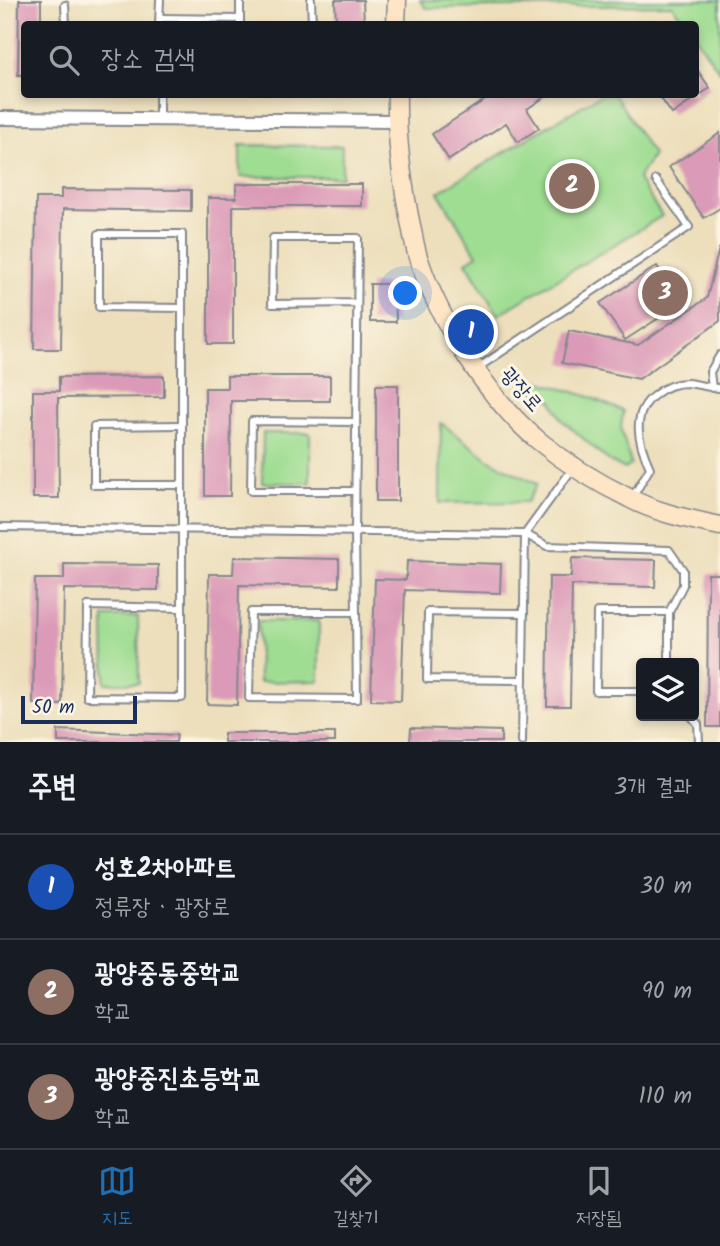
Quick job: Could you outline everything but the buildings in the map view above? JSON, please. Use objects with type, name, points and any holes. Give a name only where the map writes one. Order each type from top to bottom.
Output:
[{"type":"street","points":[[396,21],[397,0]]},
{"type":"street","name":"광장로","points":[[397,98],[396,121],[401,174],[418,256],[448,324],[477,369],[513,415],[538,440],[574,467],[631,499],[678,516],[720,526]]},
{"type":"street","points":[[0,118],[396,121]]},
{"type":"lane","points":[[160,0],[160,21]]},
{"type":"lane","points":[[240,0],[240,21]]},
{"type":"lane","points":[[312,0],[312,21]]},
{"type":"lane","points":[[65,5],[66,21]]},
{"type":"lane","points":[[159,98],[159,118]]},
{"type":"lane","points":[[477,369],[689,227],[656,180]]},
{"type":"lane","points":[[182,308],[99,307],[99,234],[182,234],[182,308],[182,425],[182,485],[182,529],[182,608],[182,698],[87,697],[88,606],[182,608]]},
{"type":"lane","points":[[355,612],[251,612],[249,698],[356,699],[358,238],[273,238],[272,303],[357,303]]},
{"type":"lane","points":[[712,388],[710,372],[720,355]]},
{"type":"lane","points":[[631,499],[650,468],[641,448],[638,422],[645,402],[665,387],[686,383],[720,388]]},
{"type":"lane","points":[[355,492],[251,491],[252,421],[356,422]]},
{"type":"lane","points":[[182,425],[94,426],[94,485],[182,485]]},
{"type":"lane","points":[[522,742],[524,534],[574,467]]},
{"type":"lane","points":[[0,527],[524,534],[547,546],[669,550],[683,570],[683,586],[669,612],[669,658]]},
{"type":"lane","points":[[523,680],[427,679],[428,612],[524,613]]},
{"type":"lane","points":[[636,691],[596,691],[597,612],[669,612]]},
{"type":"lane","points":[[695,721],[699,742]]},
{"type":"green space","points":[[420,0],[720,0],[720,72],[699,42],[699,21],[684,21],[672,5],[426,8]]},
{"type":"green space","points":[[595,98],[617,98],[653,155],[638,179],[662,216],[498,315],[466,262],[477,255],[438,192]]},
{"type":"green space","points":[[240,145],[342,146],[342,177],[240,177]]},
{"type":"green space","points":[[514,374],[587,396],[623,411],[621,429],[631,464],[625,469],[609,461],[562,420],[552,401],[527,389]]},
{"type":"green space","points":[[441,423],[491,461],[537,484],[527,502],[440,503]]},
{"type":"green space","points":[[263,433],[310,433],[310,483],[262,483]]},
{"type":"green space","points":[[138,616],[139,683],[105,683],[104,617]]},
{"type":"green space","points":[[258,621],[319,621],[319,681],[259,682]]},
{"type":"place","name":"광양중동중학교","points":[[572,186]]},
{"type":"place","name":"광양중진초등학교","points":[[665,293]]},
{"type":"place","name":"성호2차아파트","points":[[471,332]]}]
